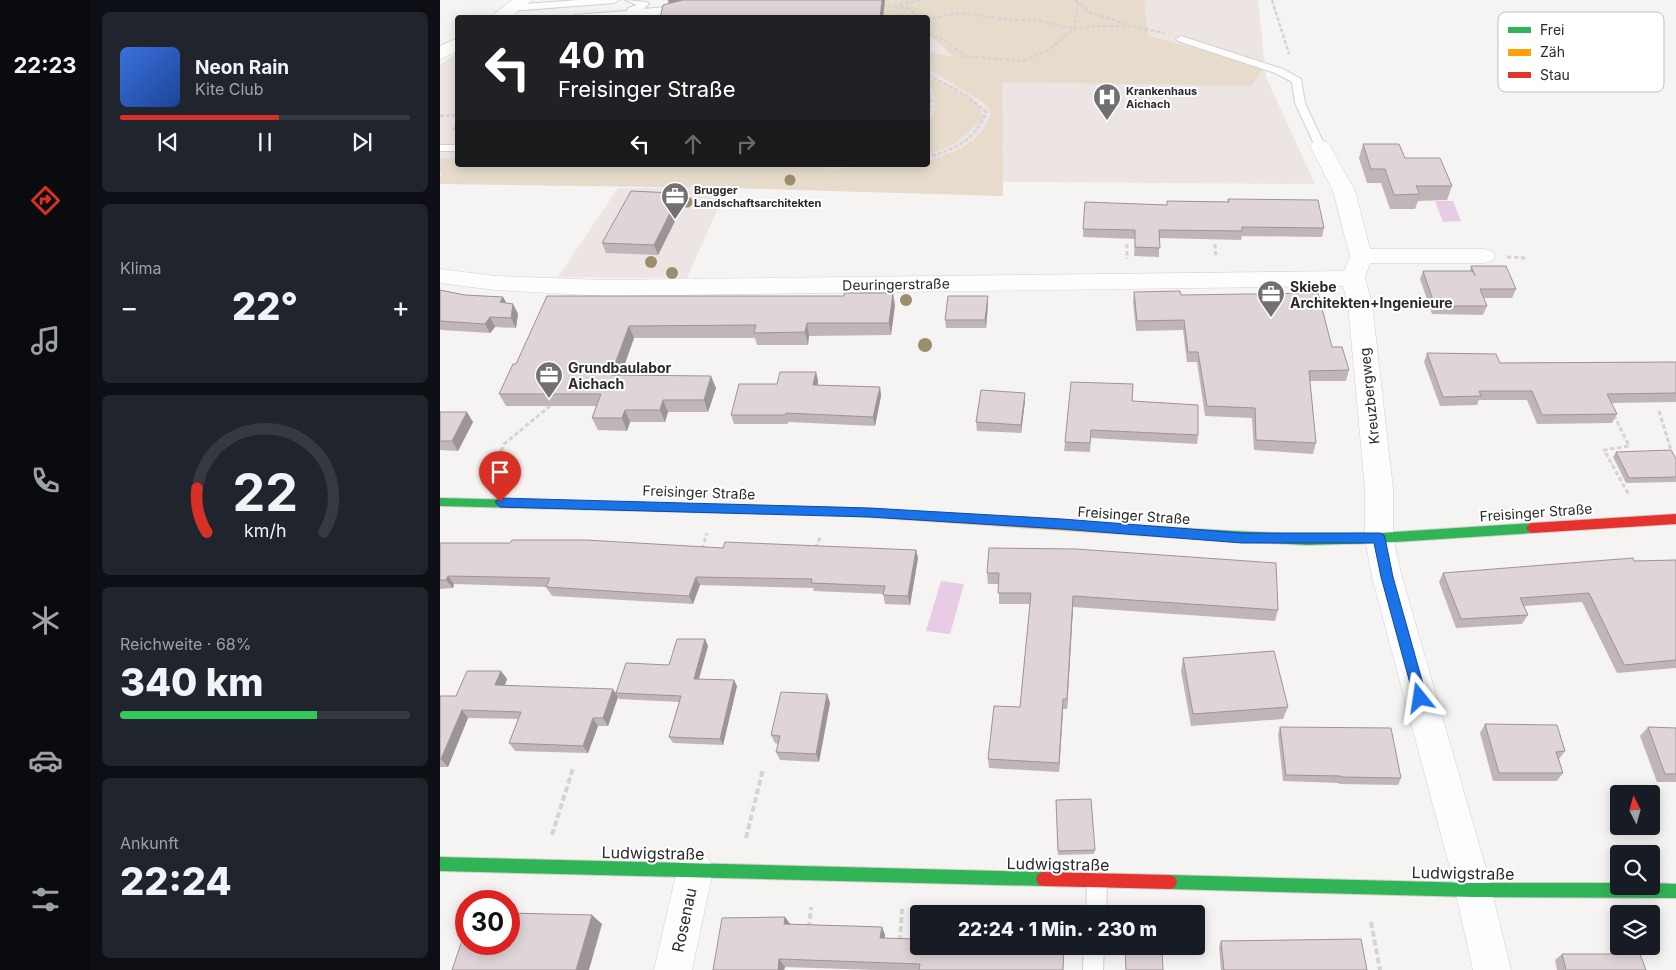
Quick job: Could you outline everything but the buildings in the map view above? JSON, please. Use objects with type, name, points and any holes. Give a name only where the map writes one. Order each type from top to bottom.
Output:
[{"type":"main road","name":"Freisinger Straße","points":[[440,502],[832,511],[1062,524],[1242,538],[1380,538],[1676,519]]},
{"type":"main road","name":"Ludwigstraße","points":[[440,864],[1097,882],[1473,890],[1676,892]]},
{"type":"street","points":[[440,54],[455,45]]},
{"type":"street","points":[[1320,146],[1344,191],[1361,256],[1353,278]]},
{"type":"street","points":[[1361,256],[1484,256]]},
{"type":"street","name":"Deuringerstraße","points":[[440,276],[495,283],[605,288],[1353,278]]},
{"type":"street","name":"Kreuzbergweg","points":[[1353,278],[1360,304],[1379,489],[1380,538],[1387,577],[1473,890],[1492,970]]},
{"type":"street","name":"Rosenau","points":[[673,970],[695,870]]},
{"type":"lane","points":[[510,8],[614,0]]},
{"type":"lane","points":[[617,14],[639,8],[644,4],[630,0]]},
{"type":"lane","points":[[606,15],[681,9],[688,5],[689,0]]},
{"type":"lane","points":[[681,9],[685,15]]},
{"type":"lane","points":[[1181,39],[1279,71],[1297,81],[1300,103],[1320,146]]},
{"type":"lane","points":[[440,148],[455,148]]},
{"type":"lane","points":[[1096,905],[1097,882]]},
{"type":"lane","points":[[1093,970],[1094,955]]},
{"type":"path","points":[[882,5],[898,5],[921,0]]},
{"type":"path","points":[[1076,0],[1078,4],[1103,19],[1181,39]]},
{"type":"path","points":[[1272,0],[1297,81]]},
{"type":"path","points":[[930,35],[944,40],[964,56],[1022,61],[1046,52],[1074,29],[1078,4]]},
{"type":"path","points":[[898,5],[909,8],[917,15]]},
{"type":"path","points":[[930,21],[933,18],[960,12],[1014,20],[1037,20],[1074,29],[1095,26],[1131,26]]},
{"type":"path","points":[[930,76],[960,89],[977,102],[986,112],[983,125],[972,138],[950,150],[930,156]]},
{"type":"path","points":[[440,116],[455,115]]},
{"type":"path","points":[[481,502],[504,444],[550,406]]},
{"type":"path","points":[[1659,411],[1664,424],[1666,442],[1676,460]]},
{"type":"path","points":[[1613,413],[1629,446],[1604,450],[1644,521]]},
{"type":"path","points":[[812,555],[832,511]]},
{"type":"path","points":[[542,867],[573,768]]},
{"type":"path","points":[[738,872],[763,769]]},
{"type":"path","points":[[808,932],[815,874]]},
{"type":"path","points":[[899,951],[904,876]]},
{"type":"path","points":[[1364,888],[1380,970]]},
{"type":"shaded area","points":[[834,0],[1144,0],[1148,36],[1264,67],[1251,86],[1002,82],[1003,196],[727,188],[440,184],[440,176],[442,174],[440,174],[440,158],[455,158],[455,167],[820,167],[838,170],[840,168],[869,167],[930,167],[930,160],[966,145],[981,133],[987,124],[991,114],[986,104],[930,70],[930,52],[956,58],[930,37],[930,15],[802,15]]},
{"type":"shaded area","name":"Krankenhaus Aichach","points":[[864,0],[1258,0],[1266,77],[1315,184],[625,179],[440,174],[440,65],[455,54],[455,167],[930,167],[930,15],[672,15]]},
{"type":"shaded area","points":[[930,79],[969,97],[981,109],[982,120],[953,145],[930,154],[930,121],[935,110],[935,98],[930,86]]},
{"type":"shaded area","points":[[618,188],[727,188],[687,278],[558,277]]},
{"type":"shaded area","points":[[1435,201],[1453,201],[1461,221],[1443,222]]},
{"type":"shaded area","points":[[941,581],[964,584],[950,634],[926,631]]},
{"type":"traffic: fast","points":[[440,502],[852,512]]},
{"type":"traffic: fast","points":[[1197,534],[1307,540],[1379,538],[1532,528]]},
{"type":"traffic: fast","points":[[440,864],[1043,879]]},
{"type":"traffic: fast","points":[[1170,882],[1473,890],[1676,891]]},
{"type":"traffic: slow","points":[[852,512],[1197,534]]},
{"type":"traffic: jam","points":[[1532,528],[1676,519]]},
{"type":"traffic: jam","points":[[1043,879],[1170,882]]},
{"type":"place","name":"Krankenhaus Aichach","points":[[1107,121]]},
{"type":"place","name":"Brugger Landschaftsarchitekten","points":[[675,220]]},
{"type":"place","name":"Skiebe Architekten+Ingenieure","points":[[1271,318]]},
{"type":"place","name":"Grundbaulabor Aichach","points":[[549,399]]},
{"type":"route","points":[[500,502],[870,513],[1062,524],[1242,538],[1307,540],[1380,538],[1387,577],[1420,698]]}]
